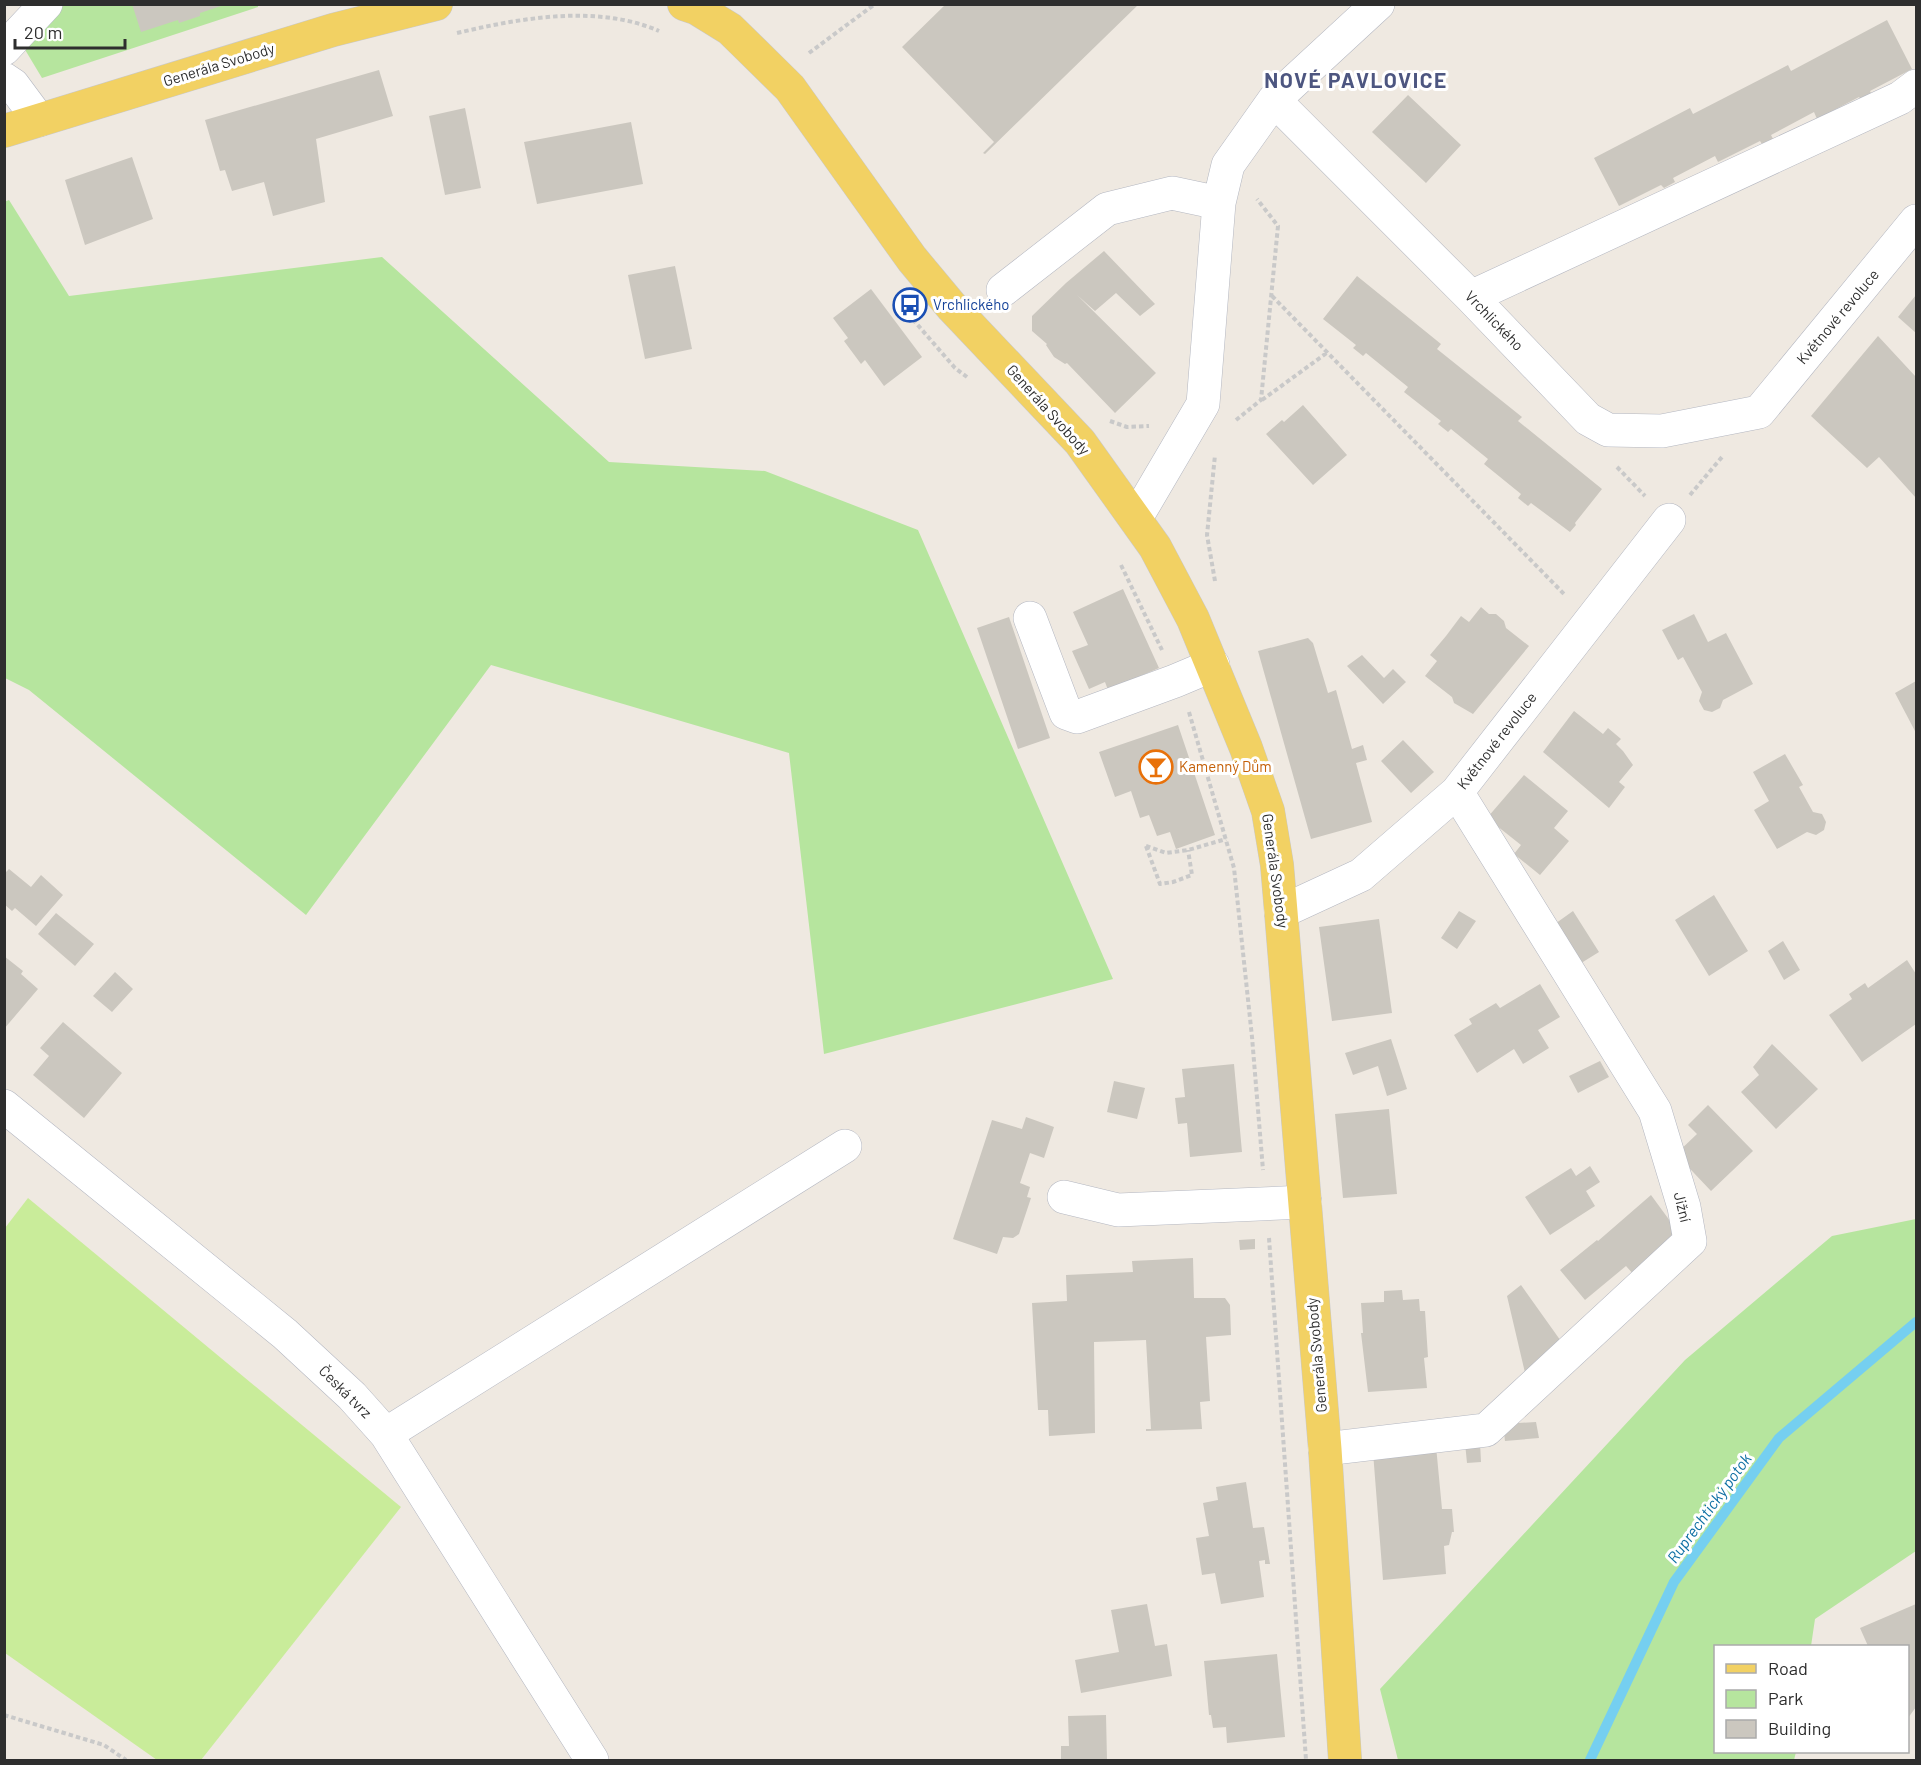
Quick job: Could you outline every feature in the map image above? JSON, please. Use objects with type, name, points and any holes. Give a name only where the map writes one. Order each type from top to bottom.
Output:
[{"type":"main road","name":"Generála Svobody","points":[[684,4],[696,8],[730,29],[790,88],[912,259],[952,307],[1080,442],[1155,547],[1193,619],[1246,748],[1268,811],[1281,912],[1325,1449],[1345,1761]]},
{"type":"main road","name":"Generála Svobody","points":[[4,131],[333,30],[435,5]]},
{"type":"street","points":[[4,49],[46,4]]},
{"type":"street","points":[[1136,518],[1203,404],[1219,203],[1228,165],[1274,100],[1378,4]]},
{"type":"street","points":[[4,79],[13,85],[39,120]]},
{"type":"street","points":[[1471,297],[1900,98],[1917,86]]},
{"type":"street","name":"Vrchlického","points":[[1274,100],[1471,297],[1588,419],[1608,430],[1662,431],[1759,412]]},
{"type":"street","points":[[1003,290],[1107,209],[1172,192],[1219,203]]},
{"type":"street","name":"Květnové revoluce","points":[[1759,412],[1917,221]]},
{"type":"street","name":"Květnové revoluce","points":[[1281,912],[1361,875],[1457,792],[1670,520]]},
{"type":"street","points":[[1030,618],[1066,713],[1077,717],[1213,665]]},
{"type":"street","name":"Jižní","points":[[1325,1449],[1486,1430],[1690,1241],[1684,1207],[1655,1111],[1457,792]]},
{"type":"street","name":"Česká tvrz","points":[[4,1106],[285,1334],[352,1396],[386,1434],[592,1761]]},
{"type":"street","points":[[386,1434],[845,1146]]},
{"type":"street","points":[[1064,1197],[1118,1210],[1305,1203]]},
{"type":"path","points":[[809,53],[875,4]]},
{"type":"path","points":[[454,34],[525,19],[558,16],[625,21],[648,26],[664,33]]},
{"type":"path","points":[[1251,192],[1278,226],[1261,400]]},
{"type":"path","points":[[1271,296],[1591,621]]},
{"type":"path","points":[[897,300],[955,368],[970,380]]},
{"type":"path","points":[[1235,421],[1328,352]]},
{"type":"path","points":[[1612,461],[1670,520],[1759,412]]},
{"type":"path","points":[[1215,581],[1207,535],[1216,446]]},
{"type":"path","points":[[1116,555],[1192,719],[1234,868],[1252,1037],[1266,1204],[1306,1761]]},
{"type":"path","points":[[1188,850],[1192,875],[1160,884],[1146,846],[1166,853],[1188,850],[1226,839]]},
{"type":"path","points":[[4,1715],[104,1745],[126,1761]]},
{"type":"green space","points":[[258,4],[258,7],[42,78],[24,48],[62,5]]},
{"type":"green space","points":[[9,200],[69,296],[382,257],[609,462],[765,471],[918,530],[1113,979],[824,1054],[789,753],[491,665],[306,915],[29,690],[5,678],[4,202]]},
{"type":"green space","points":[[28,1198],[401,1507],[201,1760],[157,1760],[5,1653],[5,1228]]},
{"type":"green space","points":[[1916,1219],[1916,1551],[1815,1619],[1811,1645],[1714,1645],[1714,1753],[1796,1753],[1794,1760],[1398,1760],[1380,1689],[1685,1360],[1832,1236]]},
{"type":"building","points":[[132,4],[224,5],[179,23],[178,20],[141,32]]},
{"type":"building","points":[[946,4],[1139,4],[985,154],[983,153],[994,142],[902,47]]},
{"type":"building","points":[[1887,20],[1912,69],[1870,91],[1872,95],[1861,100],[1859,97],[1817,119],[1814,112],[1771,135],[1773,139],[1762,144],[1760,141],[1718,162],[1715,156],[1673,178],[1675,182],[1664,188],[1661,185],[1619,206],[1594,158],[1690,108],[1693,114],[1788,65],[1791,71]]},
{"type":"building","points":[[379,70],[393,116],[316,139],[325,202],[273,216],[264,182],[232,191],[225,170],[220,171],[205,120]]},
{"type":"building","points":[[1408,95],[1461,145],[1426,183],[1372,132]]},
{"type":"building","points":[[465,108],[481,188],[445,195],[429,116]]},
{"type":"building","points":[[631,122],[643,184],[537,204],[524,142]]},
{"type":"building","points":[[132,157],[153,219],[85,245],[65,180]]},
{"type":"building","points":[[1104,251],[1155,304],[1140,316],[1116,293],[1095,311],[1077,295],[1156,373],[1115,413],[1067,363],[1054,357],[1047,344],[1032,331],[1032,316]]},
{"type":"building","points":[[675,266],[692,349],[645,359],[628,275]]},
{"type":"building","points":[[1357,276],[1441,344],[1437,349],[1522,417],[1518,421],[1602,489],[1570,532],[1531,503],[1528,506],[1518,498],[1521,494],[1484,464],[1488,459],[1451,429],[1448,432],[1438,424],[1441,421],[1404,392],[1408,387],[1366,353],[1363,356],[1353,348],[1356,345],[1323,319]]},
{"type":"building","points":[[871,289],[922,357],[884,386],[865,360],[861,364],[844,341],[848,338],[833,318]]},
{"type":"building","points":[[1916,295],[1916,333],[1898,317]]},
{"type":"building","points":[[1878,336],[1916,377],[1916,498],[1879,457],[1867,468],[1811,416]]},
{"type":"building","points":[[1303,405],[1347,455],[1313,485],[1266,434]]},
{"type":"building","points":[[1123,589],[1159,668],[1108,690],[1105,682],[1089,689],[1072,651],[1088,645],[1073,612]]},
{"type":"building","points":[[1481,607],[1489,614],[1496,614],[1504,621],[1506,628],[1529,646],[1473,714],[1454,703],[1452,697],[1425,676],[1437,661],[1430,655],[1461,616],[1469,622]]},
{"type":"building","points":[[1694,614],[1708,642],[1726,633],[1753,684],[1723,700],[1720,708],[1712,712],[1704,710],[1699,701],[1702,692],[1683,657],[1678,660],[1662,630]]},
{"type":"building","points":[[1009,617],[1050,738],[1018,749],[977,628]]},
{"type":"building","points":[[1308,638],[1313,643],[1328,693],[1336,690],[1352,749],[1363,745],[1367,760],[1356,763],[1372,822],[1311,839],[1258,651]]},
{"type":"building","points":[[1362,655],[1384,678],[1393,669],[1406,682],[1383,704],[1347,666]]},
{"type":"building","points":[[1916,681],[1916,733],[1895,693]]},
{"type":"building","points":[[1574,711],[1603,734],[1608,728],[1621,739],[1616,744],[1633,765],[1619,782],[1625,787],[1609,808],[1543,752]]},
{"type":"building","points":[[1178,725],[1215,835],[1176,849],[1170,832],[1157,836],[1149,815],[1140,818],[1131,791],[1115,797],[1099,752]]},
{"type":"building","points":[[1403,740],[1434,772],[1411,793],[1381,761]]},
{"type":"building","points":[[1785,754],[1803,785],[1799,787],[1813,812],[1822,814],[1826,822],[1824,830],[1816,835],[1807,832],[1777,849],[1754,810],[1769,801],[1753,772]]},
{"type":"building","points":[[1524,775],[1568,811],[1554,828],[1569,841],[1540,875],[1514,854],[1521,845],[1487,818]]},
{"type":"building","points":[[9,869],[31,887],[41,875],[63,895],[36,926],[15,908],[12,911],[4,904],[4,874]]},
{"type":"building","points":[[1714,895],[1748,951],[1709,976],[1675,920]]},
{"type":"building","points":[[1459,911],[1476,921],[1457,949],[1441,938]]},
{"type":"building","points":[[1573,911],[1599,952],[1578,965],[1552,926]]},
{"type":"building","points":[[56,913],[94,944],[75,966],[38,934]]},
{"type":"building","points":[[1379,919],[1392,1013],[1332,1021],[1319,927]]},
{"type":"building","points":[[1783,941],[1800,970],[1784,980],[1768,951]]},
{"type":"building","points":[[4,956],[23,971],[21,974],[38,989],[4,1029]]},
{"type":"building","points":[[1907,960],[1916,974],[1916,1024],[1862,1062],[1829,1015],[1852,999],[1849,994],[1865,983],[1868,988]]},
{"type":"building","points":[[115,972],[133,989],[112,1012],[93,996]]},
{"type":"building","points":[[1540,984],[1560,1017],[1538,1030],[1549,1048],[1523,1064],[1514,1049],[1477,1073],[1454,1035],[1472,1024],[1469,1019],[1496,1003],[1500,1008]]},
{"type":"building","points":[[63,1022],[122,1073],[84,1118],[33,1075],[49,1056],[40,1048]]},
{"type":"building","points":[[1391,1039],[1407,1089],[1387,1096],[1378,1066],[1353,1075],[1345,1053]]},
{"type":"building","points":[[1772,1044],[1818,1089],[1776,1129],[1741,1092],[1759,1075],[1753,1067]]},
{"type":"building","points":[[1600,1061],[1609,1077],[1578,1093],[1569,1076]]},
{"type":"building","points":[[1234,1064],[1242,1152],[1190,1157],[1187,1123],[1178,1124],[1175,1098],[1185,1097],[1182,1069]]},
{"type":"building","points":[[1114,1081],[1145,1088],[1137,1119],[1107,1112]]},
{"type":"building","points":[[1708,1105],[1753,1151],[1711,1191],[1676,1154],[1697,1134],[1688,1125]]},
{"type":"building","points":[[1389,1109],[1397,1194],[1343,1198],[1335,1114]]},
{"type":"building","points":[[1026,1117],[1054,1127],[1044,1158],[1030,1153],[1020,1183],[1030,1187],[1027,1197],[1031,1198],[1019,1234],[1013,1238],[1003,1237],[997,1254],[953,1239],[992,1120],[1022,1129]]},
{"type":"building","points":[[1590,1166],[1600,1182],[1586,1191],[1595,1206],[1550,1235],[1525,1197],[1571,1168],[1576,1176]]},
{"type":"building","points":[[1651,1195],[1681,1236],[1635,1276],[1626,1266],[1585,1300],[1560,1270]]},
{"type":"building","points":[[1255,1239],[1255,1249],[1240,1250],[1239,1240]]},
{"type":"building","points":[[1193,1258],[1194,1298],[1225,1298],[1230,1305],[1231,1335],[1206,1337],[1210,1401],[1200,1402],[1202,1429],[1146,1431],[1146,1429],[1151,1429],[1146,1340],[1094,1342],[1095,1433],[1049,1436],[1048,1410],[1038,1410],[1032,1303],[1067,1301],[1066,1275],[1133,1272],[1132,1261]]},
{"type":"building","points":[[1521,1285],[1563,1344],[1526,1377],[1507,1296]]},
{"type":"building","points":[[1402,1290],[1403,1300],[1419,1299],[1420,1311],[1425,1311],[1428,1357],[1424,1358],[1427,1388],[1368,1392],[1361,1333],[1363,1333],[1361,1303],[1384,1302],[1384,1291]]},
{"type":"building","points":[[1536,1422],[1539,1438],[1505,1441],[1503,1424]]},
{"type":"building","points":[[1480,1442],[1481,1462],[1467,1463],[1465,1443]]},
{"type":"building","points":[[1436,1446],[1442,1509],[1452,1509],[1454,1532],[1452,1532],[1449,1545],[1444,1546],[1446,1574],[1383,1580],[1373,1452]]},
{"type":"building","points":[[1246,1482],[1253,1528],[1264,1527],[1270,1564],[1265,1564],[1265,1560],[1259,1561],[1264,1597],[1221,1604],[1215,1573],[1202,1575],[1196,1538],[1209,1536],[1203,1503],[1218,1500],[1216,1487]]},
{"type":"building","points":[[1147,1604],[1155,1646],[1167,1644],[1172,1676],[1081,1693],[1075,1660],[1119,1652],[1111,1610]]},
{"type":"building","points":[[1916,1604],[1916,1707],[1909,1717],[1909,1645],[1868,1645],[1860,1628]]},
{"type":"building","points":[[1277,1654],[1285,1737],[1227,1743],[1226,1727],[1213,1728],[1211,1715],[1209,1715],[1204,1661]]},
{"type":"building","points":[[1106,1715],[1107,1760],[1061,1760],[1061,1746],[1069,1746],[1068,1716]]},
{"type":"waterway","name":"Ruprechtický potok","points":[[1590,1760],[1674,1582],[1779,1438],[1916,1322]]},
{"type":"place","name":"Vrchlického","points":[[910,305]]},
{"type":"place","name":"Kamenný Dům","points":[[1156,767]]},
{"type":"district","name":"NOVÉ PAVLOVICE","points":[[1356,81]]}]
